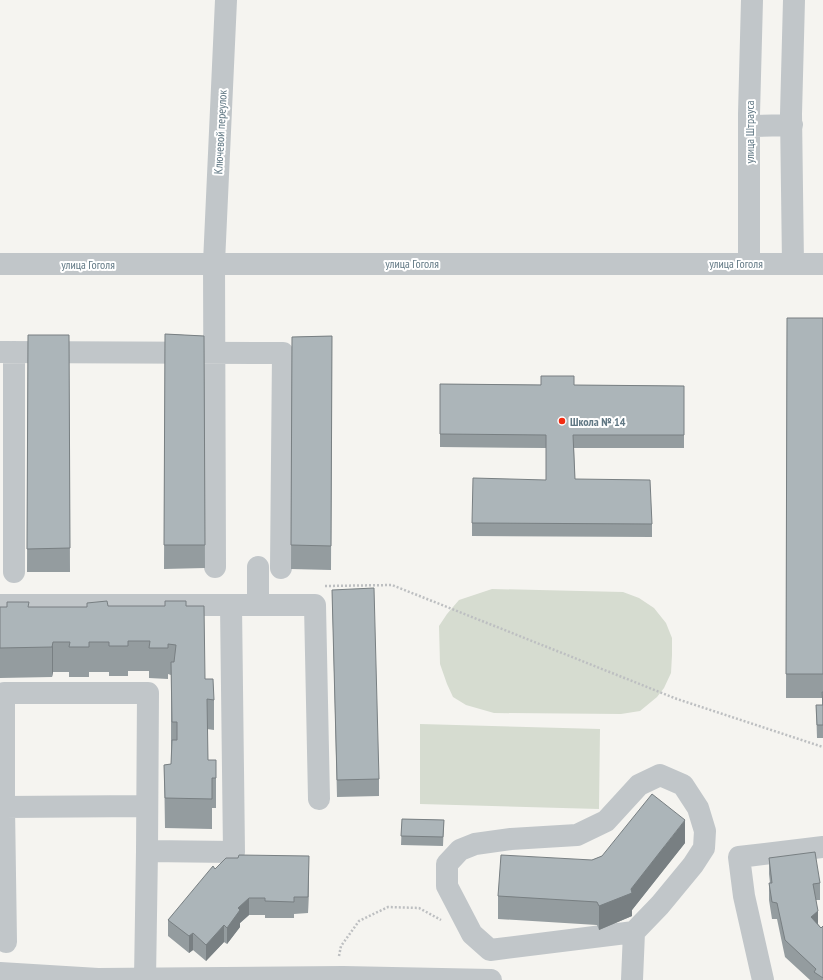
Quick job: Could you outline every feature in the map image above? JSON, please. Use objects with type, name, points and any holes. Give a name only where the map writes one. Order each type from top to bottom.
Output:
[{"type":"street","name":"Ключевой переулок","points":[[215,567],[214,263],[226,0]]},
{"type":"street","name":"улица Штрауса","points":[[749,263],[752,0]]},
{"type":"street","points":[[793,264],[792,125],[794,0]]},
{"type":"street","points":[[750,126],[792,125]]},
{"type":"street","name":"улица Гоголя","points":[[0,264],[823,264]]},
{"type":"street","points":[[14,572],[7,352],[283,353],[281,568]]},
{"type":"street","points":[[258,567],[258,606]]},
{"type":"street","points":[[0,605],[315,605],[320,799]]},
{"type":"street","points":[[147,851],[234,852],[231,605]]},
{"type":"street","points":[[6,942],[2,735],[4,693],[148,693],[145,979]]},
{"type":"street","points":[[632,980],[634,932],[660,905],[693,865],[704,848],[705,832],[698,808],[683,785],[660,775],[639,785],[606,821],[577,835],[511,839],[475,844],[460,850],[447,864],[447,886],[472,934],[490,950],[634,932]]},
{"type":"street","points":[[4,807],[147,806]]},
{"type":"street","points":[[762,980],[744,896],[740,856],[823,847]]},
{"type":"street","points":[[3,976],[98,980],[336,977],[491,980]]},
{"type":"path","points":[[321,586],[392,585],[677,698],[823,747]]},
{"type":"path","points":[[336,977],[341,946],[359,921],[388,907],[419,908],[446,923]]},
{"type":"shaded area","points":[[492,589],[623,592],[639,598],[654,608],[666,623],[672,638],[671,673],[664,688],[657,697],[640,711],[621,714],[494,713],[466,705],[453,697],[440,664],[439,626],[459,600]]},
{"type":"shaded area","points":[[420,724],[600,729],[599,809],[420,804]]},
{"type":"building","points":[[787,318],[823,318],[823,674],[786,674]]},
{"type":"building","points":[[165,334],[204,336],[205,545],[164,545]]},
{"type":"building","points":[[28,335],[69,335],[70,548],[27,549]]},
{"type":"building","points":[[332,336],[331,546],[291,545],[292,337]]},
{"type":"building","points":[[541,376],[574,376],[574,385],[684,386],[684,435],[573,435],[575,479],[650,480],[652,524],[472,523],[473,478],[546,480],[546,435],[440,434],[440,384],[541,385]]},
{"type":"building","points":[[374,588],[379,779],[337,780],[332,590]]},
{"type":"building","points":[[107,601],[108,606],[165,606],[165,601],[186,601],[186,606],[204,606],[205,679],[213,679],[214,700],[207,699],[208,760],[216,760],[216,778],[212,778],[212,799],[165,798],[164,765],[171,764],[172,740],[177,740],[177,722],[172,722],[171,662],[174,662],[176,645],[168,644],[168,648],[149,648],[150,641],[128,641],[128,646],[109,646],[109,642],[89,642],[89,647],[69,647],[70,642],[53,642],[52,647],[0,648],[0,607],[7,607],[7,602],[29,602],[28,607],[87,607],[87,603]]},
{"type":"building","points":[[816,705],[823,705],[823,725],[817,725]]},
{"type":"building","points":[[652,794],[685,820],[631,889],[632,893],[599,906],[597,902],[498,896],[501,855],[592,860],[602,856]]},
{"type":"building","points":[[402,819],[444,820],[443,837],[401,836]]},
{"type":"building","points":[[815,852],[820,883],[813,884],[818,911],[811,917],[821,928],[823,926],[823,978],[814,972],[816,969],[785,940],[777,903],[772,902],[769,883],[772,883],[769,858]]},
{"type":"building","points":[[239,855],[309,856],[308,897],[294,897],[294,902],[265,901],[265,898],[249,898],[238,908],[240,910],[227,928],[224,925],[206,945],[193,933],[189,936],[168,920],[213,866],[215,869],[226,858],[238,858]]},
{"type":"place","name":"Школа № 14","points":[[562,421]]}]
